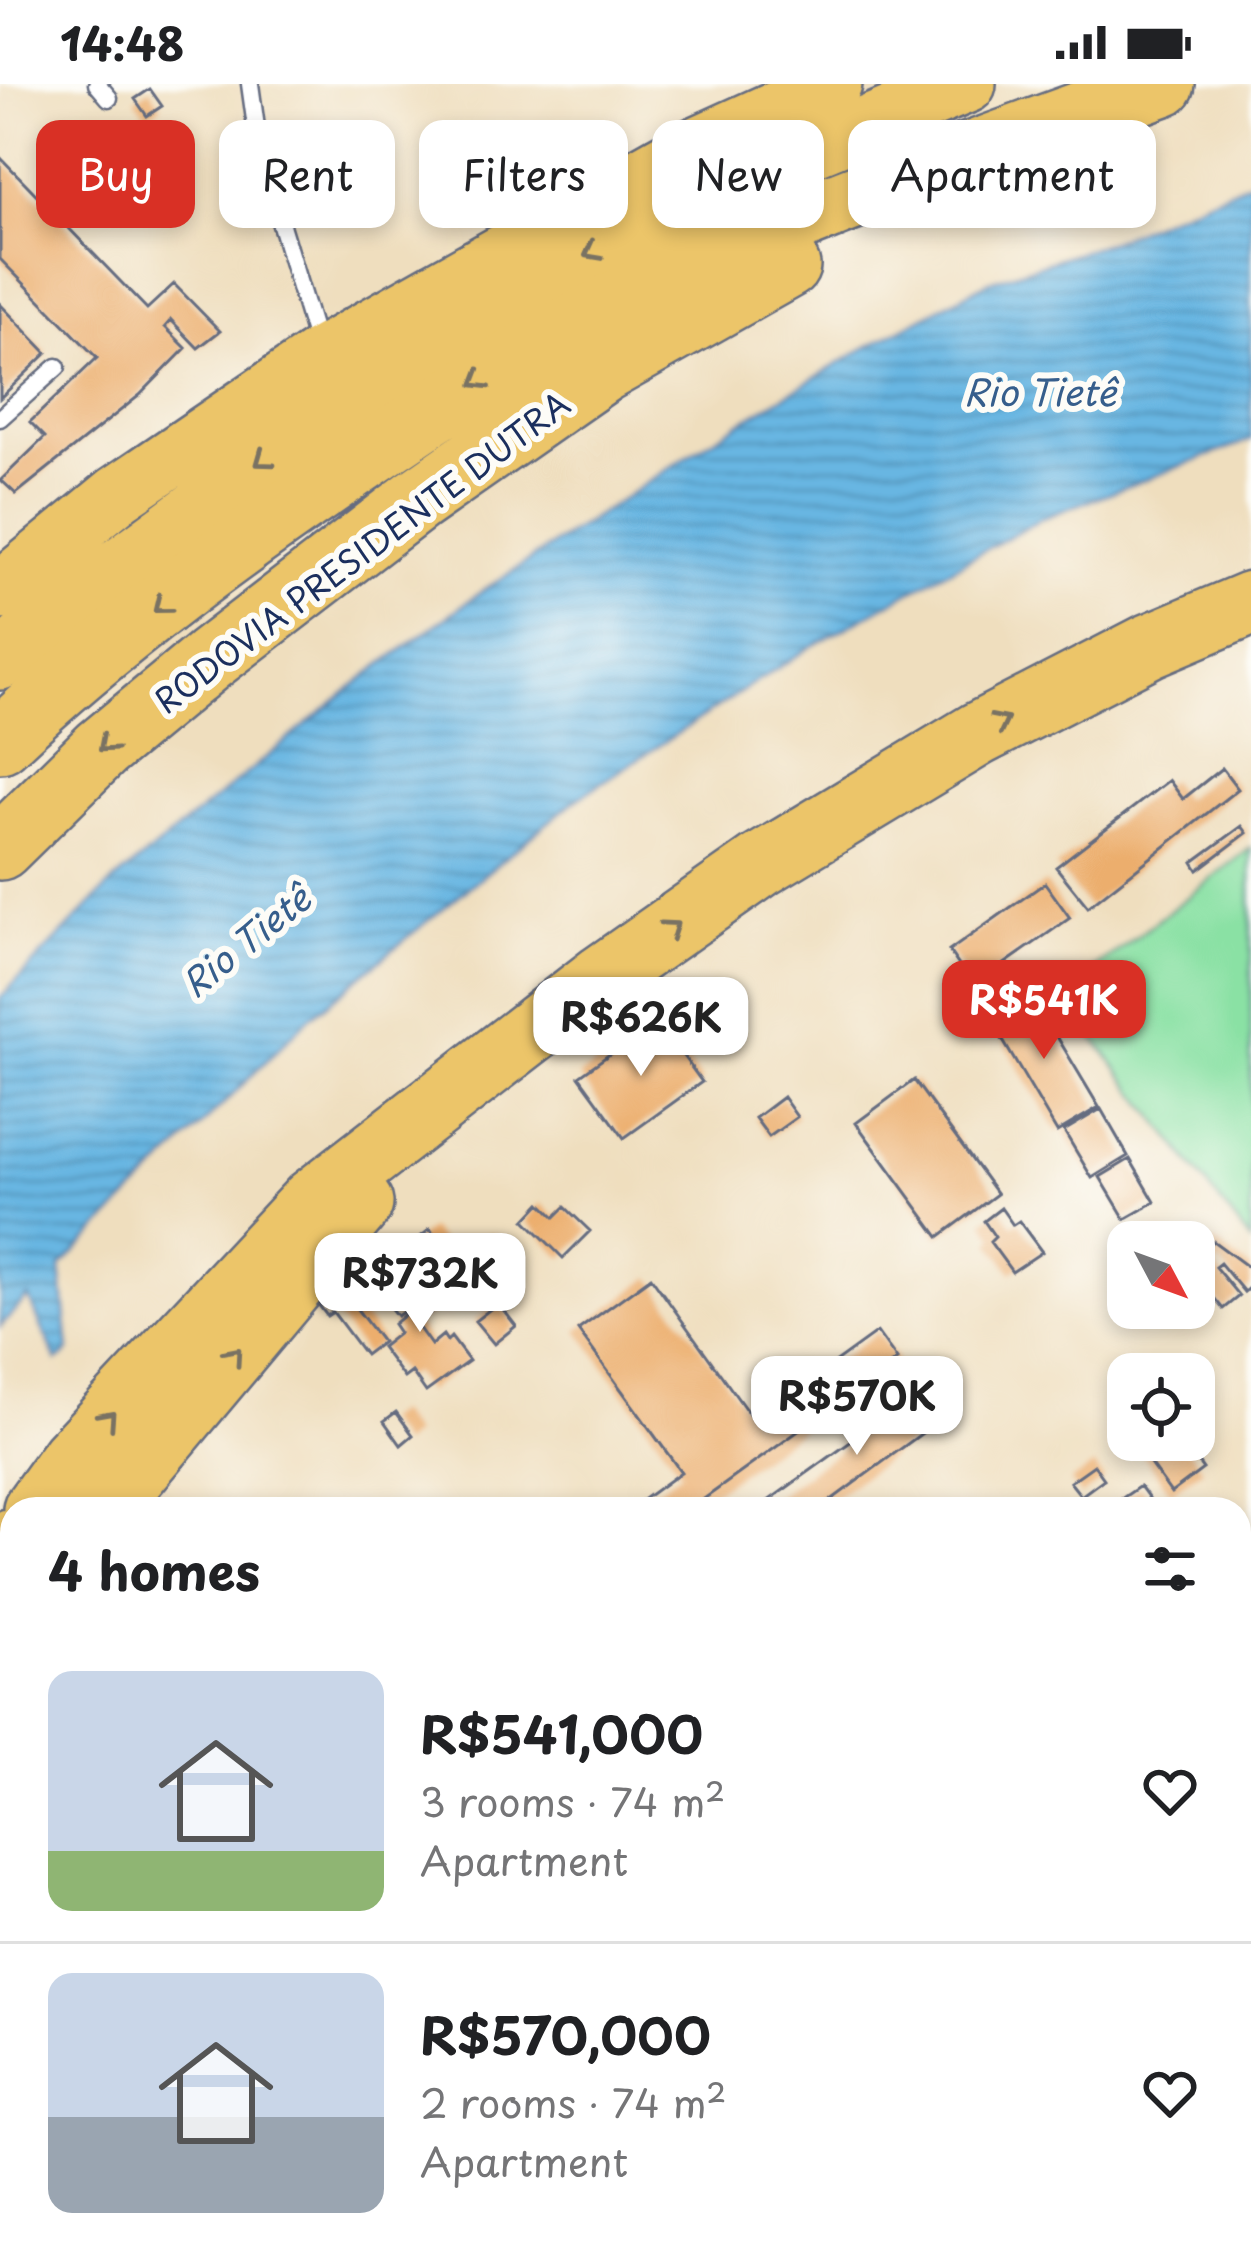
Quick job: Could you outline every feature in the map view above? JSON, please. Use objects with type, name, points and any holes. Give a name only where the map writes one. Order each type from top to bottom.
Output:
[{"type":"highway","points":[[0,591],[118,494],[321,356],[686,151],[833,84]]},
{"type":"highway","points":[[0,662],[58,612],[292,439],[561,268],[764,167],[968,84]]},
{"type":"highway","points":[[1065,120],[1163,84]]},
{"type":"highway","points":[[0,741],[37,706],[248,538],[475,383],[661,280],[848,203]]},
{"type":"highway","name":"RODOVIA PRESIDENTE DUTRA","points":[[0,848],[101,749],[417,500],[602,371],[729,296],[859,228]]},
{"type":"highway","points":[[44,1497],[72,1458],[312,1201],[603,976],[760,865],[978,734],[1149,646],[1251,602]]},
{"type":"highway","points":[[115,1497],[362,1201],[411,1126]]},
{"type":"lane","points":[[250,84],[260,156],[321,356]]},
{"type":"lane","points":[[0,418],[57,367]]},
{"type":"green space","points":[[1251,848],[1251,1242],[1061,995]]},
{"type":"water","name":"Rio Tietê","points":[[1251,181],[1251,440],[1042,518],[810,647],[575,800],[308,1019],[61,1267],[69,1351],[57,1361],[28,1297],[0,1327],[0,998],[110,885],[366,676],[478,594],[729,429],[988,282],[1141,228],[1156,228],[1156,222]]},
{"type":"building","points":[[150,89],[162,106],[147,116],[135,99]]},
{"type":"building","points":[[0,157],[36,194],[36,228],[69,228],[147,309],[174,284],[220,331],[198,348],[171,320],[165,327],[186,348],[140,395],[16,494],[1,480],[45,437],[30,422],[97,358],[0,259]]},
{"type":"building","points":[[0,304],[47,353],[0,398]]},
{"type":"building","points":[[1222,768],[1238,789],[1088,907],[1056,867],[1169,780],[1183,799]]},
{"type":"building","points":[[1242,826],[1247,833],[1198,870],[1193,862]]},
{"type":"building","points":[[1045,883],[1070,918],[973,986],[949,951]]},
{"type":"building","points":[[1031,993],[1099,1107],[1057,1132],[989,1017]]},
{"type":"building","points":[[657,1020],[702,1082],[624,1138],[579,1076]]},
{"type":"building","points":[[914,1080],[997,1194],[939,1237],[856,1123]]},
{"type":"building","points":[[783,1097],[797,1117],[769,1137],[755,1118]]},
{"type":"building","points":[[1101,1109],[1128,1156],[1092,1178],[1064,1131]]},
{"type":"building","points":[[1130,1159],[1155,1202],[1125,1219],[1100,1177]]},
{"type":"building","points":[[541,1203],[555,1217],[565,1207],[590,1231],[563,1258],[525,1220]]},
{"type":"building","points":[[1001,1208],[1013,1225],[1019,1221],[1042,1252],[1012,1272],[990,1242],[995,1237],[984,1221]]},
{"type":"building","points":[[430,1229],[441,1242],[419,1260],[408,1247]]},
{"type":"building","points":[[490,1233],[506,1250],[454,1298],[426,1268],[438,1257],[443,1262],[466,1241],[474,1249]]},
{"type":"building","points":[[1215,1242],[1251,1269],[1251,1286],[1244,1292],[1220,1263],[1215,1267]]},
{"type":"building","points":[[1215,1267],[1239,1296],[1223,1309],[1215,1299]]},
{"type":"building","points":[[421,1269],[446,1300],[416,1324],[431,1345],[443,1335],[447,1341],[451,1337],[469,1361],[426,1392],[412,1372],[404,1378],[381,1347],[399,1333],[393,1324],[408,1312],[397,1316],[383,1299]]},
{"type":"building","points":[[651,1277],[754,1421],[877,1332],[897,1360],[707,1497],[647,1497],[681,1472],[578,1330]]},
{"type":"building","points":[[334,1279],[382,1342],[365,1355],[333,1312],[327,1316],[314,1299]]},
{"type":"building","points":[[498,1303],[516,1326],[494,1344],[475,1321]]},
{"type":"building","points":[[920,1392],[940,1420],[835,1497],[774,1497]]},
{"type":"building","points":[[396,1412],[413,1435],[401,1445],[384,1421]]},
{"type":"building","points":[[1148,1461],[1197,1461],[1203,1469],[1171,1493]]},
{"type":"building","points":[[1094,1465],[1104,1479],[1081,1496],[1070,1482]]},
{"type":"building","points":[[1140,1486],[1148,1497],[1124,1497]]}]
